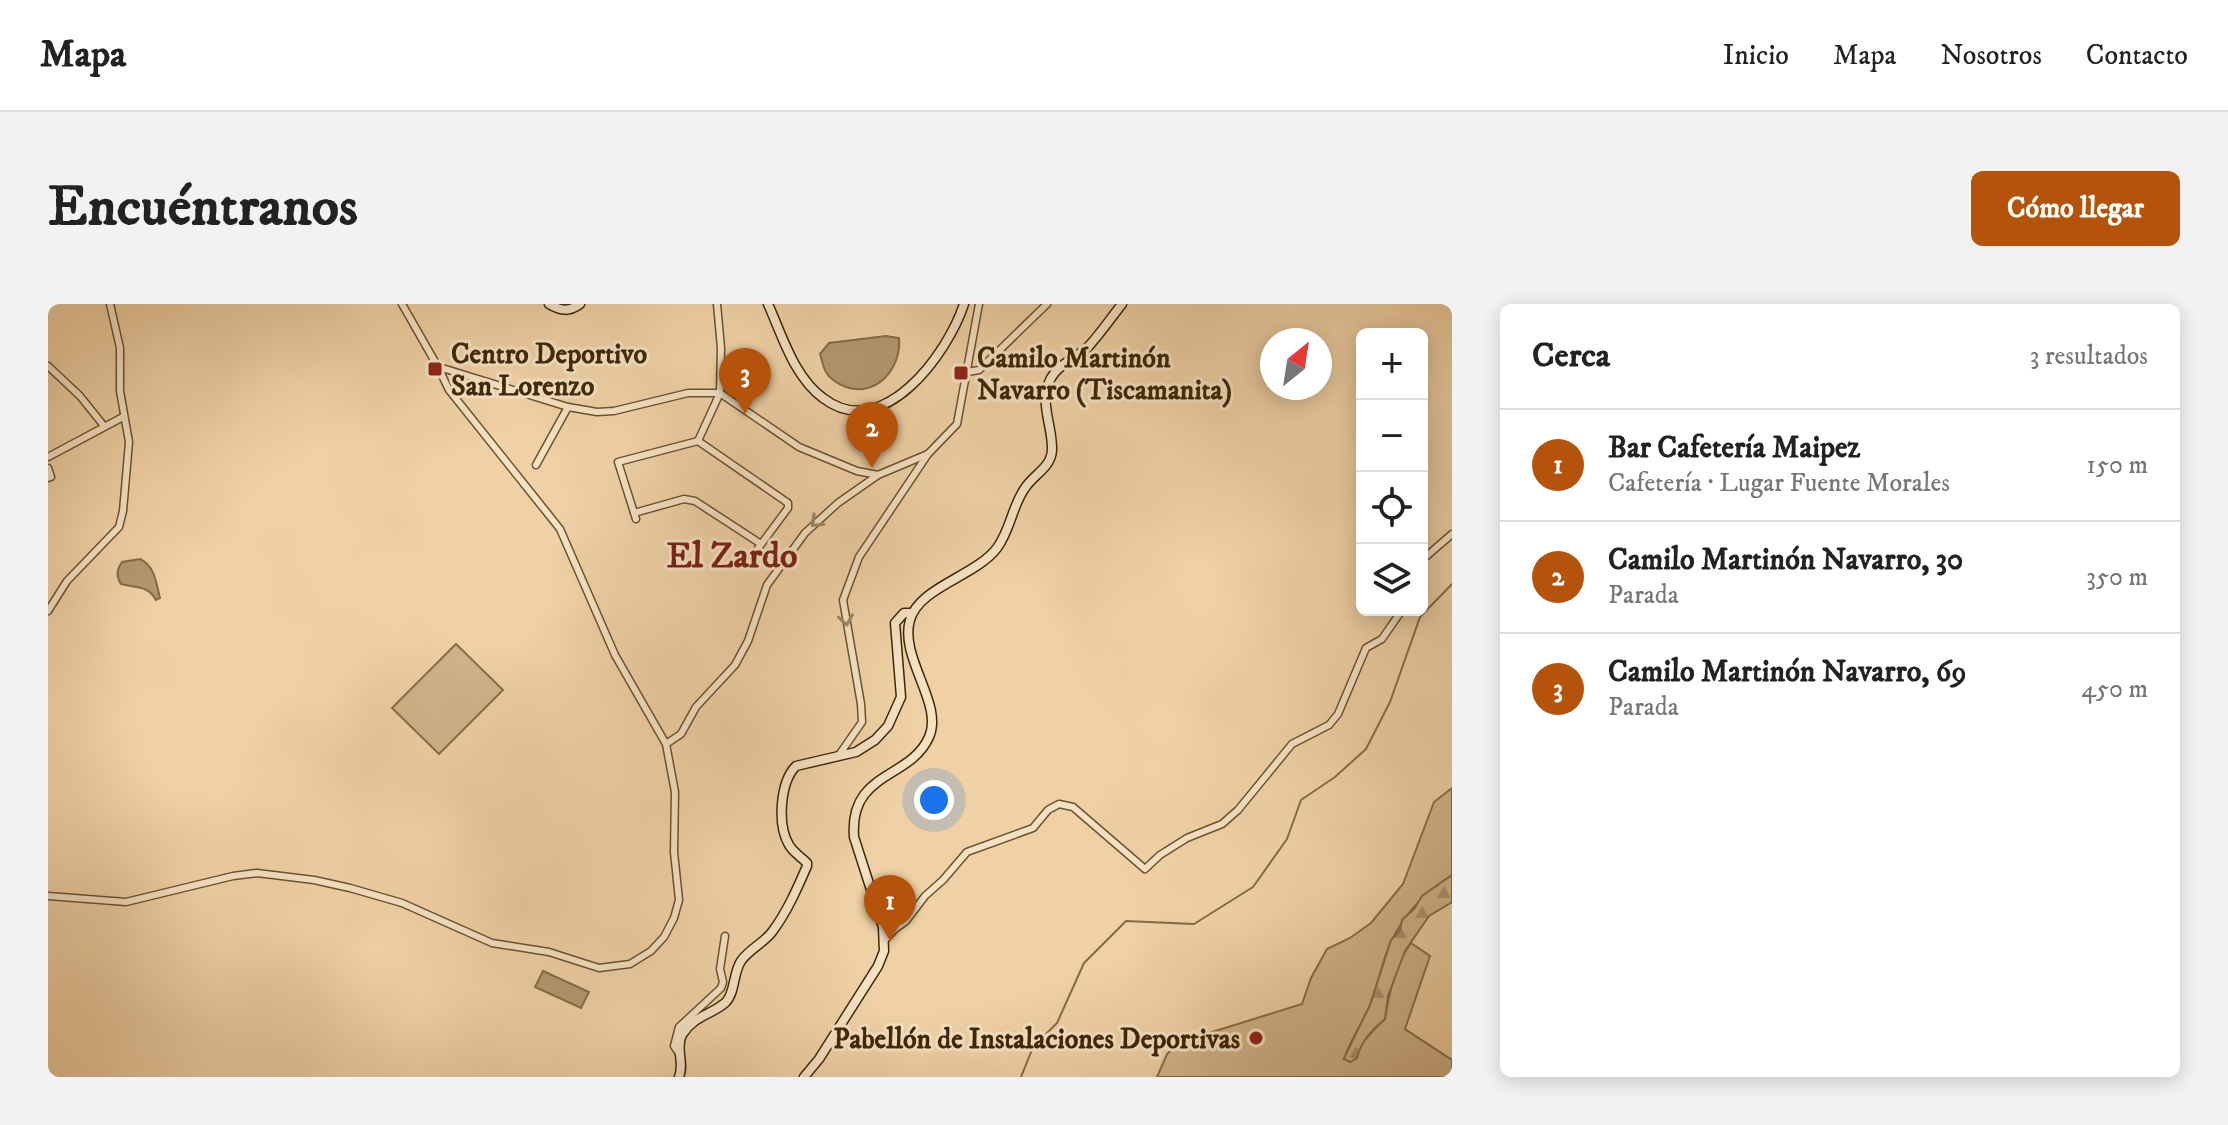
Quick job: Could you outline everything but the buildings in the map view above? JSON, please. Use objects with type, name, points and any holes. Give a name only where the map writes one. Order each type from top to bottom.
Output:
[{"type":"street","points":[[48,611],[67,581],[119,527],[129,442],[123,417],[120,348],[110,304]]},
{"type":"street","points":[[48,896],[126,902],[257,873],[314,880],[402,903],[492,943],[549,952],[599,968],[630,964],[651,951],[664,937],[679,900],[674,852],[675,792],[666,744],[615,655],[560,529],[449,390],[402,304]]},
{"type":"street","points":[[549,304],[559,310],[571,310],[580,304]]},
{"type":"street","points":[[698,441],[720,393],[721,348],[717,304]]},
{"type":"street","points":[[768,304],[808,384],[822,398],[852,410],[876,407],[897,397],[915,383],[942,349],[964,304]]},
{"type":"street","points":[[839,755],[862,722],[843,600],[859,557],[928,454],[957,424],[979,304]]},
{"type":"street","points":[[967,372],[979,370],[1047,304]]},
{"type":"street","points":[[804,1077],[819,1059],[878,966],[884,951],[885,940],[854,837],[853,824],[864,795],[876,781],[911,759],[925,746],[932,732],[932,715],[908,638],[912,613],[935,591],[975,568],[994,552],[1006,535],[1023,490],[1050,460],[1052,450],[1046,398],[1050,379],[1094,341],[1122,304]]},
{"type":"street","points":[[48,366],[80,396],[104,426]]},
{"type":"street","points":[[438,367],[568,407],[597,412],[614,411],[688,393],[720,393],[799,447],[857,471],[878,475]]},
{"type":"street","points":[[536,465],[568,407]]},
{"type":"street","points":[[48,457],[123,417]]},
{"type":"street","points":[[756,551],[788,508],[788,503],[698,441],[618,462],[635,516],[684,499],[695,501],[761,544]]},
{"type":"street","points":[[666,744],[681,734],[696,707],[735,665],[748,641],[767,585],[805,533],[838,503],[878,475],[928,454]]},
{"type":"street","points":[[48,468],[51,477],[48,478]]},
{"type":"street","points":[[1428,555],[1452,534]]},
{"type":"street","points":[[678,1052],[680,1040],[688,1026],[725,1002],[741,961],[758,942],[770,935],[790,903],[807,866],[790,847],[783,825],[784,792],[790,772],[796,766],[856,752],[875,740],[888,726],[901,697],[895,623],[904,613],[912,613]]},
{"type":"street","points":[[885,940],[906,921],[967,852],[1033,828],[1048,810],[1059,804],[1073,807],[1145,869],[1187,838],[1222,824],[1238,810],[1292,744],[1329,725],[1338,714],[1362,664],[1366,648],[1382,639],[1398,616]]},
{"type":"street","points":[[679,1077],[682,1063],[674,1046],[679,1027],[721,988],[720,969],[725,936]]},
{"type":"green space","points":[[456,644],[503,690],[439,754],[392,708]]},
{"type":"green space","points":[[1452,788],[1452,875],[1416,904],[1396,932],[1369,1008],[1344,1059],[1385,1019],[1397,970],[1411,943],[1430,956],[1405,1029],[1452,1060],[1452,1077],[1157,1077],[1167,1054],[1180,1042],[1302,1004],[1311,978],[1327,949],[1371,923],[1403,884],[1434,802]]},
{"type":"green space","points":[[1452,875],[1452,902],[1429,916],[1405,951],[1388,996],[1385,1019],[1368,1036],[1357,1058],[1350,1062],[1344,1059],[1370,1005],[1391,940],[1400,930],[1402,920],[1422,896]]},
{"type":"shaded area","points":[[886,336],[899,338],[899,349],[892,369],[877,384],[868,388],[846,387],[826,372],[820,354],[829,343]]},
{"type":"shaded area","points":[[140,559],[149,566],[154,576],[160,598],[156,600],[145,589],[119,581],[122,562]]},
{"type":"shaded area","points":[[543,971],[589,992],[581,1008],[535,987]]},
{"type":"waterway","points":[[1021,1077],[1033,1047],[1057,1023],[1084,963],[1126,921],[1194,924],[1253,887],[1287,839],[1301,800],[1335,777],[1366,749],[1390,702],[1420,617],[1452,584]]},
{"type":"place","name":"Centro Deportivo San Lorenzo","points":[[435,369]]},
{"type":"place","name":"Camilo Martinón Navarro (Tiscamanita)","points":[[961,373]]},
{"type":"place","name":"Camilo Martinón Navarro, 69","points":[[745,414]]},
{"type":"place","name":"Camilo Martinón Navarro, 30","points":[[872,468]]},
{"type":"place","name":"Bar Cafetería Maipez","points":[[890,941]]},
{"type":"place","name":"Pabellón de Instalaciones Deportivas","points":[[1256,1038]]},
{"type":"district","name":"El Zardo","points":[[732,554]]}]
